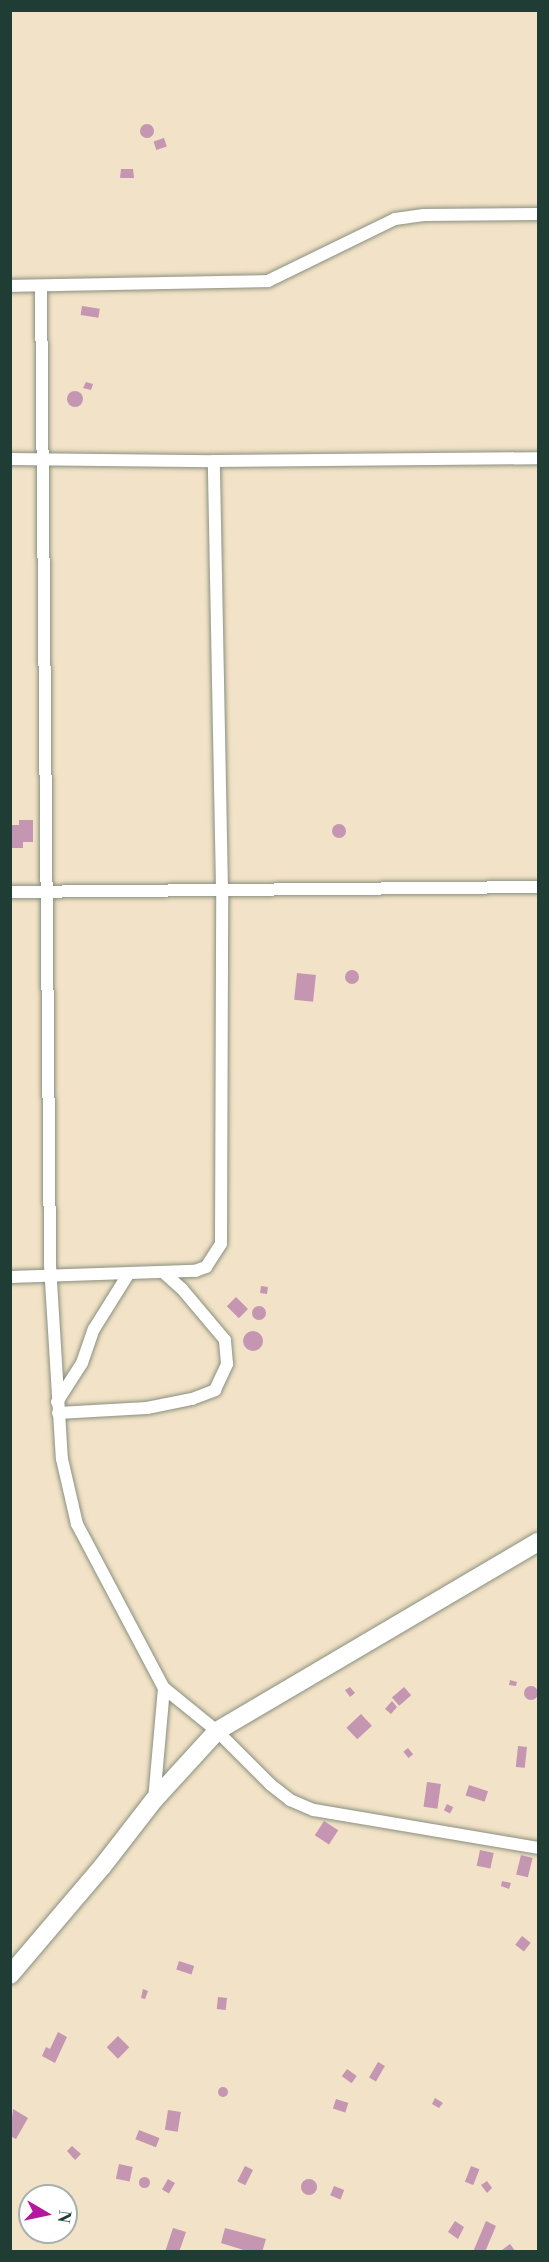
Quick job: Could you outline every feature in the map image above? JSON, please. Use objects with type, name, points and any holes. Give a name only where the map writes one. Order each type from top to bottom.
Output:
[{"type":"street","points":[[10,286],[268,281],[395,219],[424,214],[538,214]]},
{"type":"street","points":[[41,286],[50,1277],[62,1459],[77,1524],[164,1688],[217,1731],[271,1785],[304,1808],[538,1848]]},
{"type":"street","points":[[10,459],[214,461],[538,458]]},
{"type":"street","points":[[10,1277],[195,1271],[206,1267],[221,1244],[222,889],[214,461]]},
{"type":"street","points":[[10,892],[538,887]]},
{"type":"street","points":[[58,1408],[82,1363],[94,1329],[129,1273]]},
{"type":"street","points":[[58,1408],[147,1408],[192,1399],[215,1390],[227,1364],[225,1340],[182,1289],[164,1273]]},
{"type":"street","points":[[10,1975],[102,1868],[154,1800],[217,1731],[538,1542]]},
{"type":"street","points":[[154,1800],[164,1688]]},
{"type":"building","points":[[144,124],[150,124],[154,131],[150,138],[144,138],[140,134],[140,128]]},
{"type":"building","points":[[164,138],[167,147],[156,150],[154,141]]},
{"type":"building","points":[[121,169],[133,169],[134,178],[120,178]]},
{"type":"building","points":[[82,306],[100,309],[98,318],[81,315]]},
{"type":"building","points":[[86,382],[93,384],[91,390],[83,388]]},
{"type":"building","points":[[72,391],[78,391],[83,399],[81,405],[72,407],[67,402],[67,396]]},
{"type":"building","points":[[19,820],[33,820],[33,842],[23,842],[23,848],[10,848],[10,825],[19,825]]},
{"type":"building","points":[[336,824],[342,824],[346,831],[342,838],[336,838],[332,834],[332,828]]},
{"type":"building","points":[[352,970],[357,972],[359,977],[357,982],[352,984],[347,982],[345,977],[347,972]]},
{"type":"building","points":[[297,973],[316,975],[313,1002],[294,1000]]},
{"type":"building","points":[[261,1286],[268,1287],[267,1294],[260,1293]]},
{"type":"building","points":[[236,1297],[248,1309],[239,1318],[227,1306]]},
{"type":"building","points":[[256,1306],[262,1306],[266,1313],[262,1320],[256,1320],[252,1316],[252,1310]]},
{"type":"building","points":[[253,1331],[260,1334],[263,1341],[260,1348],[253,1351],[246,1348],[243,1341],[246,1334]]},
{"type":"building","points":[[510,1680],[517,1682],[516,1686],[509,1685]]},
{"type":"building","points":[[531,1686],[536,1688],[538,1693],[536,1698],[531,1700],[526,1698],[524,1693],[526,1688]]},
{"type":"building","points":[[350,1687],[355,1693],[350,1697],[345,1690]]},
{"type":"building","points":[[404,1687],[411,1695],[399,1706],[392,1697]]},
{"type":"building","points":[[392,1701],[397,1707],[391,1714],[385,1709]]},
{"type":"building","points":[[361,1714],[372,1726],[357,1739],[346,1728]]},
{"type":"building","points":[[518,1746],[527,1747],[525,1768],[516,1767]]},
{"type":"building","points":[[408,1748],[413,1754],[409,1758],[403,1752]]},
{"type":"building","points":[[427,1782],[441,1784],[437,1809],[424,1807]]},
{"type":"building","points":[[469,1785],[488,1791],[485,1802],[466,1795]]},
{"type":"building","points":[[447,1804],[453,1807],[450,1813],[444,1810]]},
{"type":"building","points":[[324,1821],[338,1830],[329,1845],[315,1835]]},
{"type":"building","points":[[480,1850],[494,1853],[490,1869],[477,1866]]},
{"type":"building","points":[[521,1855],[533,1858],[528,1877],[516,1874]]},
{"type":"building","points":[[502,1881],[511,1883],[509,1889],[501,1886]]},
{"type":"building","points":[[522,1936],[531,1943],[524,1951],[515,1945]]},
{"type":"building","points":[[179,1961],[194,1966],[191,1975],[176,1970]]},
{"type":"building","points":[[143,1989],[148,1991],[145,1999],[141,1998]]},
{"type":"building","points":[[218,1997],[227,1998],[226,2010],[217,2009]]},
{"type":"building","points":[[58,2032],[67,2037],[55,2063],[42,2056],[46,2047],[50,2049]]},
{"type":"building","points":[[118,2036],[129,2047],[118,2059],[107,2047]]},
{"type":"building","points":[[378,2062],[385,2066],[376,2082],[369,2078]]},
{"type":"building","points":[[347,2069],[357,2076],[352,2083],[342,2076]]},
{"type":"building","points":[[223,2087],[228,2092],[223,2097],[218,2092]]},
{"type":"building","points":[[435,2098],[443,2103],[439,2108],[432,2104]]},
{"type":"building","points":[[336,2099],[348,2103],[345,2113],[333,2109]]},
{"type":"building","points":[[13,2109],[28,2118],[16,2139],[10,2136]]},
{"type":"building","points":[[168,2110],[181,2112],[178,2132],[165,2130]]},
{"type":"building","points":[[139,2130],[160,2138],[156,2147],[135,2139]]},
{"type":"building","points":[[72,2146],[81,2154],[75,2160],[67,2151]]},
{"type":"building","points":[[119,2164],[133,2167],[130,2182],[116,2179]]},
{"type":"building","points":[[245,2166],[253,2170],[245,2185],[237,2181]]},
{"type":"building","points":[[471,2166],[479,2169],[473,2185],[465,2182]]},
{"type":"building","points":[[144,2177],[148,2178],[148,2186],[144,2187],[140,2186],[139,2182],[140,2178]]},
{"type":"building","points":[[168,2179],[175,2183],[169,2193],[162,2189]]},
{"type":"building","points":[[306,2179],[312,2179],[317,2187],[315,2193],[306,2195],[301,2190],[301,2184]]},
{"type":"building","points":[[487,2181],[492,2188],[487,2193],[481,2185]]},
{"type":"building","points":[[334,2186],[344,2190],[340,2199],[330,2195]]},
{"type":"building","points":[[455,2221],[464,2227],[458,2239],[448,2232]]},
{"type":"building","points":[[486,2221],[496,2226],[485,2252],[473,2252]]},
{"type":"building","points":[[173,2228],[186,2232],[179,2252],[165,2252]]},
{"type":"building","points":[[225,2228],[266,2239],[262,2252],[250,2252],[221,2243]]},
{"type":"building","points":[[510,2244],[516,2252],[503,2252],[502,2250]]}]
